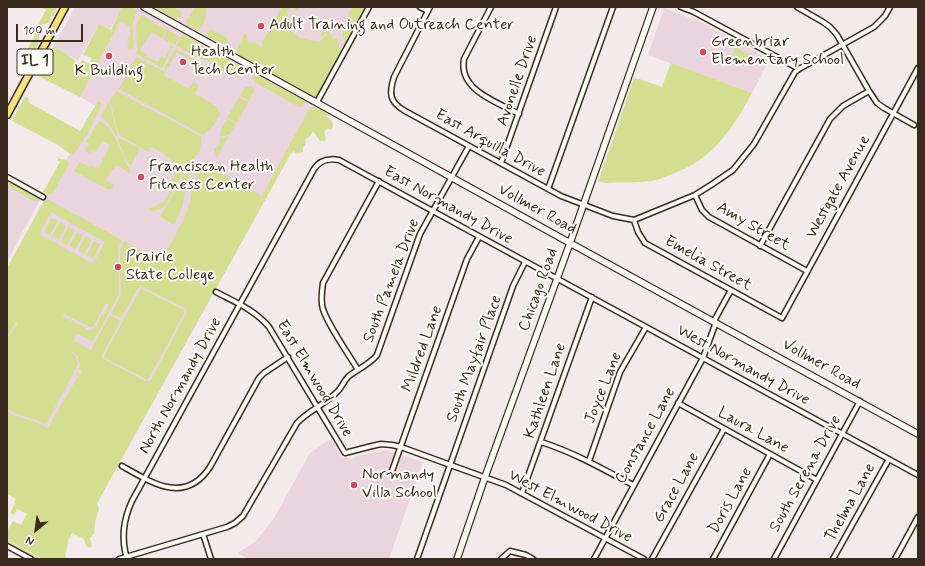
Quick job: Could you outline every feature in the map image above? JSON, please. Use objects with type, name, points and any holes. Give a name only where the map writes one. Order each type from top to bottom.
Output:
[{"type":"main road","name":"IL 1","points":[[7,114],[65,7]]},
{"type":"main road","name":"Vollmer Road","points":[[144,7],[918,434]]},
{"type":"main road","name":"Chicago Road","points":[[457,559],[653,7]]},
{"type":"street","points":[[317,102],[369,7]]},
{"type":"street","points":[[420,7],[429,9]]},
{"type":"street","points":[[491,7],[464,60],[462,67],[464,75],[476,91],[519,114]]},
{"type":"street","name":"Avonelle Drive","points":[[501,163],[556,7]]},
{"type":"street","points":[[548,190],[613,7]]},
{"type":"street","points":[[681,7],[695,9],[798,69]]},
{"type":"street","points":[[796,7],[830,27],[837,35],[877,103],[914,125]]},
{"type":"street","points":[[634,220],[695,195],[733,170],[750,151],[798,69],[874,27],[885,16],[890,7]]},
{"type":"street","name":"East Arquilla Drive","points":[[429,9],[394,77],[390,89],[394,102],[401,108],[548,190],[583,206],[620,218],[634,220]]},
{"type":"street","name":"Westgate Avenue","points":[[782,318],[918,68]]},
{"type":"street","points":[[760,246],[830,119],[843,106],[869,91]]},
{"type":"street","name":"South Pamela Drive","points":[[119,559],[127,558],[227,527],[241,519],[248,510],[294,426],[304,415],[319,407],[338,392],[348,376],[372,361],[378,351],[418,239],[469,146]]},
{"type":"street","name":"East Normandy Drive","points":[[327,159],[339,160],[556,279]]},
{"type":"street","name":"North Normandy Drive","points":[[127,558],[123,539],[125,518],[129,507],[314,169],[320,162],[327,159]]},
{"type":"street","points":[[7,177],[43,197]]},
{"type":"street","points":[[358,370],[326,318],[321,298],[323,283],[378,182]]},
{"type":"street","name":"Amy Street","points":[[695,195],[702,210],[709,217],[807,271]]},
{"type":"street","name":"Emelia Street","points":[[634,220],[638,232],[645,242],[782,318]]},
{"type":"street","name":"Mildred Lane","points":[[392,471],[468,259],[479,237]]},
{"type":"street","name":"South Mayfair Place","points":[[416,559],[513,286],[525,262]]},
{"type":"street","name":"West Normandy Drive","points":[[556,279],[592,297],[918,475]]},
{"type":"street","name":"Constance Lane","points":[[594,559],[604,538],[703,358],[715,322],[731,290]]},
{"type":"street","name":"East Elmwood Drive","points":[[216,292],[251,311],[264,321],[319,407],[345,453],[381,444],[401,447],[485,477]]},
{"type":"street","name":"Kathleen Lane","points":[[522,493],[592,297]]},
{"type":"street","name":"Joyce Lane","points":[[589,461],[620,372],[646,327]]},
{"type":"street","points":[[144,478],[162,486],[173,488],[189,486],[200,479],[210,467],[260,378],[264,373],[288,357]]},
{"type":"street","name":"South Serena Drive","points":[[774,559],[860,402]]},
{"type":"street","name":"Laura Lane","points":[[678,404],[817,480]]},
{"type":"street","name":"Grace Lane","points":[[652,559],[724,429]]},
{"type":"street","points":[[541,442],[589,461],[633,485]]},
{"type":"street","name":"Doris Lane","points":[[713,559],[770,454]]},
{"type":"street","name":"Thelma Lane","points":[[833,559],[889,459]]},
{"type":"street","name":"North Normandy Drive","points":[[122,466],[144,478]]},
{"type":"street","name":"West Elmwood Drive","points":[[485,477],[522,493],[644,559]]},
{"type":"street","points":[[895,559],[918,516]]},
{"type":"street","points":[[203,534],[211,559]]},
{"type":"street","points":[[7,546],[31,559]]},
{"type":"street","points":[[501,559],[510,551],[526,555],[533,559]]},
{"type":"shaded area","points":[[75,7],[123,7],[110,29],[99,24],[78,61],[53,47]]},
{"type":"shaded area","name":"Prairie State College","points":[[125,7],[365,7],[312,105],[316,108],[84,527],[7,450],[7,268],[96,106],[77,95]]},
{"type":"shaded area","name":"Greenbriar Elementary School","points":[[664,8],[699,21],[770,59],[752,93],[648,55]]},
{"type":"shaded area","points":[[7,183],[40,200],[7,261]]},
{"type":"shaded area","name":"Normandy Villa School","points":[[331,439],[342,457],[352,459],[357,456],[385,450],[423,462],[389,559],[248,559],[238,553],[256,541],[273,520],[310,453]]},
{"type":"green space","points":[[40,7],[58,7],[53,16],[50,18],[52,19],[48,23],[41,25],[39,23],[46,10]]},
{"type":"green space","points":[[122,7],[133,7],[137,11],[132,25],[134,43],[133,48],[130,49],[127,47],[131,27],[120,21],[80,97],[38,76],[38,74],[42,73],[40,70],[43,63],[47,64],[48,62],[45,60],[52,48],[63,52],[80,64],[82,60],[89,64],[92,58],[83,55],[99,24],[111,30]]},
{"type":"green space","points":[[154,7],[173,7],[181,12],[182,15],[176,19]]},
{"type":"green space","points":[[195,7],[206,7],[206,16],[199,30],[186,22]]},
{"type":"green space","points":[[282,7],[293,7],[287,11],[290,25],[294,33],[300,38],[319,42],[328,34],[327,33],[320,37],[322,32],[329,30],[330,35],[336,34],[332,36],[333,39],[337,38],[341,54],[319,95],[313,97],[258,67],[236,53],[244,34],[247,35],[249,42],[255,42],[261,47]]},
{"type":"green space","points":[[293,7],[298,7],[298,10],[295,11]]},
{"type":"green space","points":[[351,7],[367,7],[346,43],[342,34],[348,21],[349,12],[352,10]]},
{"type":"green space","points":[[141,15],[167,30],[162,38],[151,32],[140,50],[147,55],[145,59],[137,54],[136,26]]},
{"type":"green space","points":[[210,29],[226,37],[228,40],[227,43],[222,44],[207,36],[206,33]]},
{"type":"green space","points":[[168,30],[179,36],[175,45],[163,39]]},
{"type":"green space","points":[[34,31],[39,35],[39,42],[34,52],[27,59],[23,57],[35,35],[33,33]]},
{"type":"green space","points":[[181,35],[184,35],[229,60],[223,71],[214,62],[196,57],[177,46]]},
{"type":"green space","points":[[169,44],[173,47],[162,68],[146,59],[147,57],[158,62],[161,56],[165,58],[171,46]]},
{"type":"green space","points":[[735,47],[753,57],[752,66],[732,58]]},
{"type":"green space","points":[[175,49],[209,67],[208,69],[177,52],[166,71],[164,69]]},
{"type":"green space","points":[[136,57],[165,72],[164,75],[169,79],[170,78],[189,89],[193,82],[199,86],[195,94],[216,106],[220,115],[214,125],[203,135],[119,89]]},
{"type":"green space","points":[[231,61],[244,68],[244,74],[236,73],[231,76],[225,73]]},
{"type":"green space","points":[[671,63],[752,93],[728,132],[719,143],[697,162],[684,169],[652,181],[598,182],[634,78],[662,87]]},
{"type":"green space","points":[[253,75],[257,75],[304,101],[304,106],[299,107],[255,82],[252,78]]},
{"type":"green space","points":[[250,86],[254,91],[249,101],[240,96],[244,88]]},
{"type":"green space","points":[[116,91],[202,137],[199,155],[197,154],[192,162],[190,161],[188,166],[181,163],[179,166],[164,155],[165,154],[152,147],[150,147],[149,152],[120,136],[110,101]]},
{"type":"green space","points":[[239,97],[248,102],[237,123],[227,118]]},
{"type":"green space","points":[[24,98],[29,98],[28,102],[80,131],[98,101],[102,104],[84,140],[72,155],[58,145],[12,121]]},
{"type":"green space","points":[[109,101],[118,136],[117,137],[101,116]]},
{"type":"green space","points":[[312,107],[315,107],[328,114],[327,117],[332,121],[333,126],[331,130],[327,129],[324,132],[326,139],[325,141],[320,141],[313,131],[310,137],[305,139],[306,143],[303,148],[303,152],[296,154],[294,151],[291,153],[97,503],[99,509],[95,522],[94,534],[90,538],[92,547],[89,548],[86,546],[84,539],[72,533],[68,541],[65,559],[43,559],[7,539],[7,531],[13,521],[21,525],[27,514],[17,509],[14,515],[10,513],[16,499],[9,495],[7,497],[7,411],[15,416],[36,422],[48,428],[78,376],[76,375],[77,372],[80,374],[82,371],[79,369],[80,366],[78,356],[72,351],[71,353],[76,356],[78,365],[46,424],[16,413],[7,408],[7,339],[18,323],[16,322],[7,337],[7,268],[44,201],[49,200],[122,240],[118,250],[119,294],[93,342],[78,334],[76,335],[74,341],[91,350],[110,315],[120,322],[103,353],[102,358],[145,381],[151,380],[187,312],[185,308],[141,286],[138,288],[121,318],[111,314],[121,294],[120,251],[124,241],[161,261],[186,214],[194,183],[198,171],[202,165],[262,196],[308,111]],"holes":[[[51,212],[105,242],[93,264],[39,234]],[[106,303],[109,305],[103,315],[102,314],[97,326],[90,330],[86,330],[84,327],[63,317],[64,314],[90,327],[93,327]]]},
{"type":"green space","points":[[227,119],[236,124],[230,134],[220,137],[221,129]]},
{"type":"green space","points":[[98,122],[105,124],[113,134],[130,173],[116,165],[106,180],[113,185],[113,188],[109,190],[74,171],[80,162],[98,169],[110,145],[102,141],[96,152],[92,151],[89,153],[85,151],[89,144],[86,142]]},
{"type":"green space","points":[[229,136],[217,158],[214,149],[219,146],[220,139]]},
{"type":"green space","points":[[119,138],[140,148],[131,165],[128,163],[118,141]]},
{"type":"green space","points":[[58,158],[66,160],[69,164],[53,193],[49,195],[43,192],[60,162],[57,160]]},
{"type":"green space","points":[[180,169],[184,172],[176,187],[170,184]]},
{"type":"green space","points":[[188,169],[192,171],[187,181],[182,208],[174,225],[160,217]]},
{"type":"green space","points":[[7,182],[38,197],[39,200],[36,202],[7,186]]},
{"type":"green space","points":[[170,185],[175,188],[166,204],[159,210],[150,210],[151,207],[162,203],[172,187]]},
{"type":"green space","points":[[51,218],[58,221],[50,235],[44,232]]},
{"type":"green space","points":[[60,222],[66,226],[59,240],[52,236]]},
{"type":"green space","points":[[68,227],[75,230],[67,245],[61,241]]},
{"type":"green space","points":[[77,232],[83,235],[76,249],[69,246]]},
{"type":"green space","points":[[86,236],[92,240],[84,254],[78,250]]},
{"type":"green space","points":[[94,241],[100,244],[93,259],[87,255]]},
{"type":"green space","points":[[141,288],[184,310],[185,312],[147,380],[105,358],[104,356]]},
{"type":"green space","points":[[7,540],[41,559],[37,559],[23,553],[7,544]]},
{"type":"place","name":"Adult Training and Outreach Center","points":[[261,26]]},
{"type":"place","name":"Greenbriar Elementary School","points":[[703,52]]},
{"type":"place","name":"K Building","points":[[109,56]]},
{"type":"place","name":"Health Tech Center","points":[[183,62]]},
{"type":"place","name":"Franciscan Health Fitness Center","points":[[141,177]]},
{"type":"place","name":"Prairie State College","points":[[118,267]]},
{"type":"place","name":"Normandy Villa School","points":[[354,485]]}]
